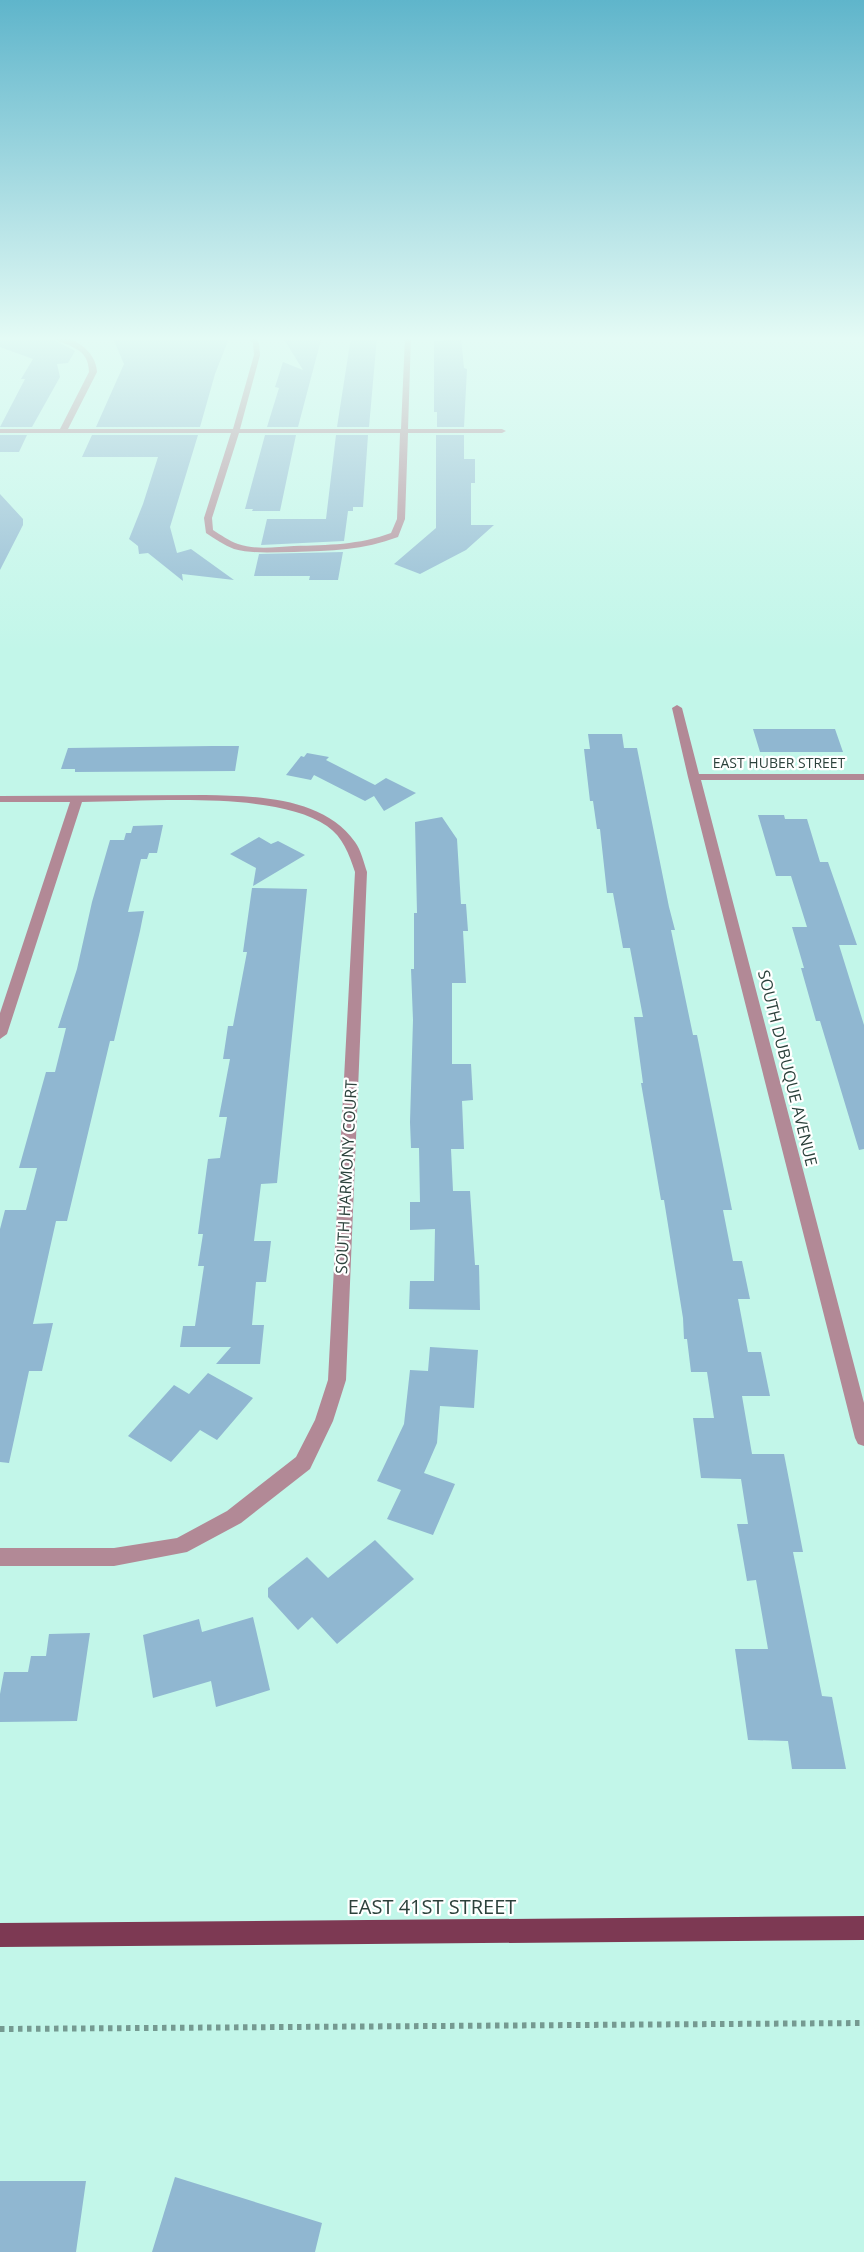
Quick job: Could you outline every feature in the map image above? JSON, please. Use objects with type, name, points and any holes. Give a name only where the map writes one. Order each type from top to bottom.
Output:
[{"type":"main road","name":"EAST 41ST STREET","points":[[0,1935],[864,1928]]},
{"type":"street","points":[[233,441],[208,518],[209,531],[223,541],[238,547],[266,550],[347,548],[377,542],[395,535],[401,519],[405,441]]},
{"type":"street","name":"SOUTH DUBUQUE AVENUE","points":[[677,708],[864,1438]]},
{"type":"street","name":"EAST HUBER STREET","points":[[694,777],[864,777]]},
{"type":"street","name":"SOUTH HARMONY COURT","points":[[0,799],[249,800],[292,806],[334,825],[359,855],[361,872],[337,1380],[324,1421],[303,1462],[272,1490],[234,1517],[180,1546],[114,1557],[0,1557]]},
{"type":"street","points":[[0,1034],[77,799]]},
{"type":"path","points":[[0,2029],[864,2023]]},
{"type":"building","points":[[0,441],[24,441],[19,452],[0,452]]},
{"type":"building","points":[[89,441],[196,441],[170,527],[177,553],[191,549],[234,580],[182,574],[183,581],[148,553],[139,554],[138,546],[129,539],[158,457],[82,457]]},
{"type":"building","points":[[263,441],[295,441],[280,511],[245,509]]},
{"type":"building","points":[[335,441],[368,441],[363,507],[353,507],[353,511],[348,511],[344,541],[261,545],[267,519],[326,519]]},
{"type":"building","points":[[436,441],[464,441],[464,459],[475,459],[475,483],[471,483],[471,525],[494,525],[466,550],[420,574],[394,564],[436,528]]},
{"type":"building","points":[[0,494],[23,519],[23,525],[0,570]]},
{"type":"building","points":[[343,552],[338,580],[309,580],[310,576],[254,576],[259,554]]},
{"type":"building","points":[[753,729],[835,729],[843,752],[760,752]]},
{"type":"building","points":[[588,734],[622,734],[624,748],[637,748],[675,930],[671,930],[693,1035],[697,1035],[732,1210],[723,1210],[733,1261],[742,1261],[750,1299],[738,1299],[748,1352],[761,1352],[770,1396],[742,1396],[752,1454],[784,1454],[803,1552],[793,1552],[822,1696],[832,1697],[846,1769],[792,1769],[788,1741],[748,1740],[735,1649],[768,1649],[756,1580],[747,1581],[737,1524],[748,1524],[741,1479],[701,1478],[693,1418],[714,1418],[707,1372],[691,1372],[687,1339],[684,1339],[683,1318],[664,1200],[661,1200],[641,1083],[643,1083],[634,1017],[643,1017],[630,948],[623,948],[613,893],[607,893],[600,829],[597,829],[593,801],[590,801],[584,749],[590,749]]},
{"type":"building","points":[[239,746],[235,771],[75,772],[75,769],[61,769],[68,748]]},
{"type":"building","points":[[307,753],[329,757],[326,760],[375,785],[386,778],[416,793],[384,811],[374,796],[365,801],[314,775],[311,780],[286,775],[301,756],[304,757]]},
{"type":"building","points":[[758,815],[784,815],[785,819],[807,819],[820,862],[828,862],[857,945],[839,945],[864,1025],[864,1149],[859,1150],[820,1021],[816,1021],[801,968],[804,968],[792,927],[807,927],[791,876],[776,876]]},
{"type":"building","points":[[442,817],[457,839],[461,904],[466,904],[468,931],[463,931],[466,983],[452,983],[452,1064],[471,1064],[473,1100],[462,1101],[464,1149],[451,1149],[453,1191],[470,1191],[475,1265],[479,1265],[480,1310],[409,1309],[410,1281],[434,1281],[435,1229],[410,1230],[410,1202],[420,1202],[419,1148],[411,1148],[410,1122],[413,1020],[411,969],[414,969],[414,913],[417,913],[415,822]]},
{"type":"building","points":[[163,825],[157,853],[149,853],[147,859],[141,859],[128,912],[144,911],[140,931],[114,1041],[110,1041],[67,1221],[56,1221],[33,1324],[53,1323],[42,1371],[29,1371],[9,1463],[0,1462],[0,1229],[5,1210],[26,1210],[37,1168],[19,1168],[46,1072],[55,1072],[66,1028],[58,1028],[77,969],[92,902],[110,840],[124,840],[126,833],[131,833],[133,826]]},
{"type":"building","points":[[259,837],[271,844],[278,841],[305,855],[253,886],[256,868],[230,854]]},
{"type":"building","points":[[252,888],[307,889],[277,1183],[261,1184],[254,1241],[271,1241],[266,1282],[256,1282],[252,1325],[264,1325],[260,1364],[216,1364],[231,1347],[180,1347],[183,1326],[195,1326],[204,1266],[198,1266],[203,1234],[198,1234],[208,1159],[220,1158],[227,1117],[219,1117],[230,1059],[223,1059],[228,1026],[233,1026],[247,952],[243,952]]},
{"type":"building","points":[[430,1347],[478,1350],[474,1408],[440,1406],[437,1443],[424,1473],[455,1484],[433,1535],[387,1519],[401,1490],[377,1481],[404,1424],[410,1370],[428,1371]]},
{"type":"building","points":[[208,1373],[253,1398],[217,1440],[200,1430],[171,1462],[128,1436],[174,1385],[189,1394]]},
{"type":"building","points":[[375,1540],[414,1579],[337,1644],[312,1617],[298,1630],[268,1597],[268,1588],[307,1557],[328,1578]]},
{"type":"building","points":[[253,1617],[270,1690],[216,1707],[211,1681],[153,1698],[143,1635],[199,1619],[202,1632]]},
{"type":"building","points":[[90,1633],[77,1721],[0,1722],[0,1694],[4,1672],[28,1672],[31,1656],[46,1656],[49,1634]]},
{"type":"building","points":[[175,2177],[322,2223],[315,2252],[152,2252]]},
{"type":"building","points":[[0,2181],[86,2181],[76,2252],[0,2252]]}]
